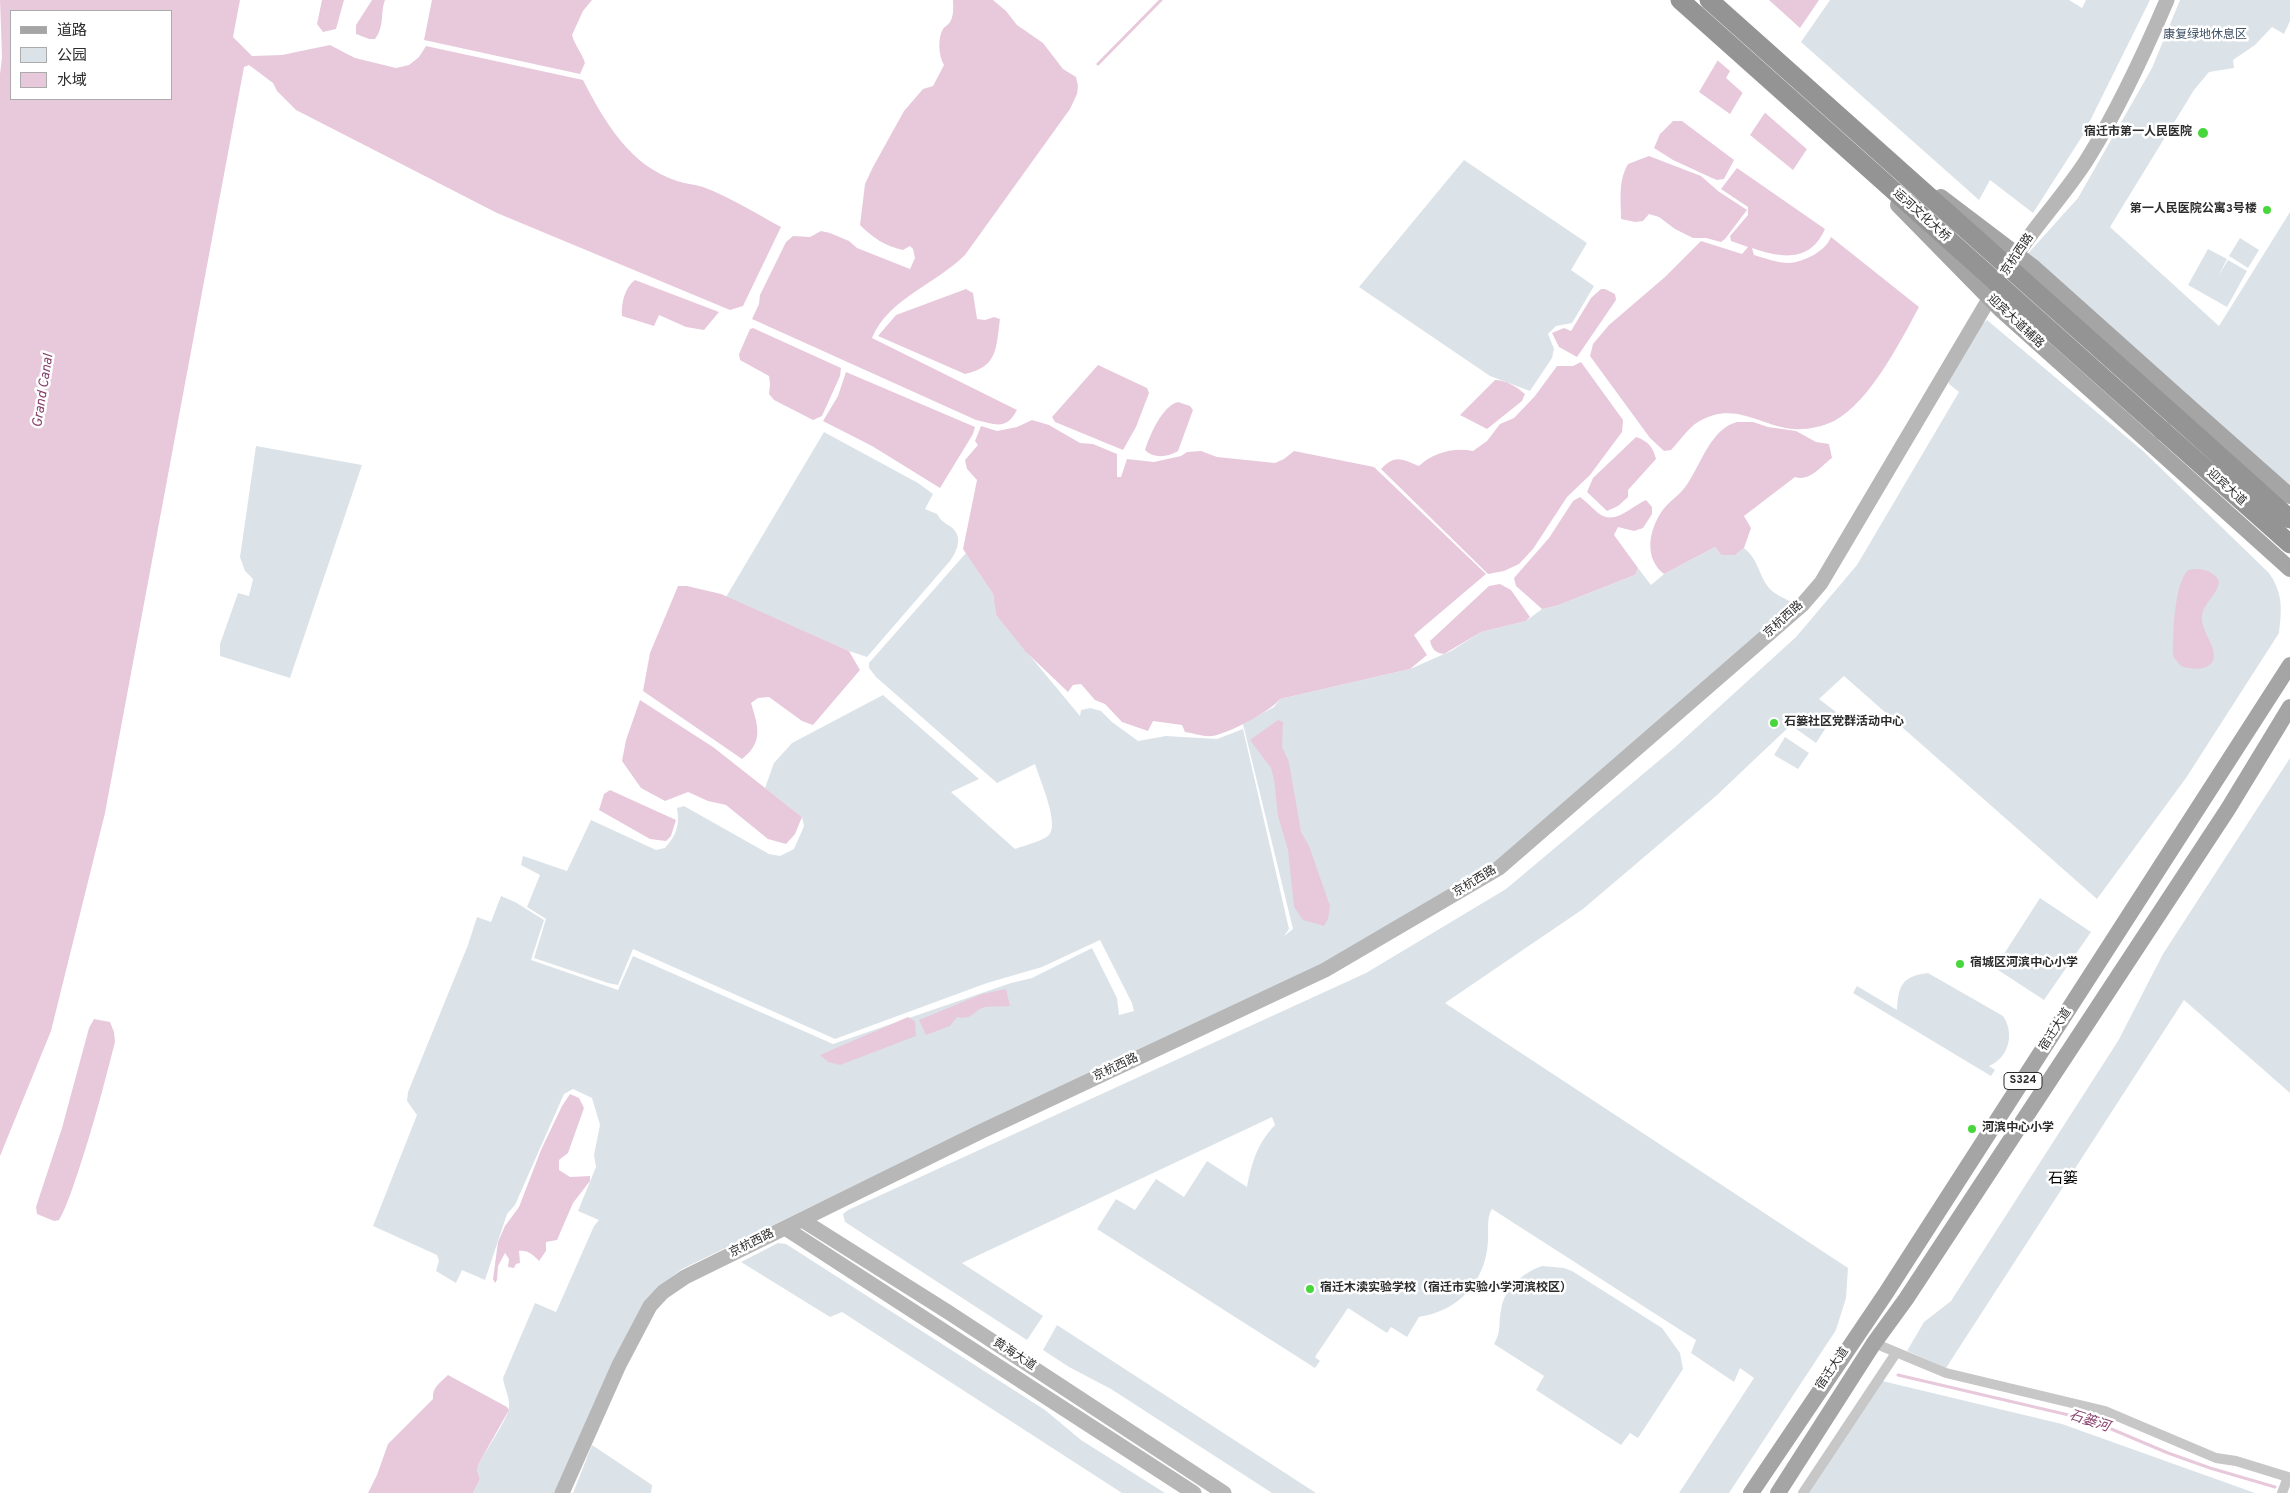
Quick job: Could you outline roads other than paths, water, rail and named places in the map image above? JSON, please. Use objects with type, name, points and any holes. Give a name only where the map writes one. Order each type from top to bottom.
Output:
[{"type":"highway","name":"运河文化大桥","points":[[1680,0],[2157,438]]},
{"type":"highway","name":"运河文化大桥","points":[[1709,0],[2179,409]]},
{"type":"highway","name":"迎宾大道","points":[[2179,409],[2290,519]]},
{"type":"highway","name":"迎宾大道","points":[[2157,438],[2290,544]]},
{"type":"main road","name":"京杭西路","points":[[562,1493],[619,1365],[650,1306],[663,1292],[685,1277],[997,1124],[1325,970],[1499,868],[1808,598],[1821,583],[1936,386],[2026,239],[2055,205],[2088,157],[2130,82],[2168,0]]},
{"type":"main road","points":[[2179,409],[2290,496]]},
{"type":"main road","points":[[2157,438],[2289,568]]},
{"type":"main road","name":"宿迁大道","points":[[1751,1493],[1891,1284],[2289,666]]},
{"type":"main road","name":"宿迁大道","points":[[1778,1493],[1874,1343],[1906,1299],[2171,896],[2290,707]]},
{"type":"main road","name":"黄海大道","points":[[802,1220],[948,1312],[1224,1493]]},
{"type":"main road","name":"黄海大道","points":[[785,1228],[1194,1493]]},
{"type":"street","points":[[1874,1343],[1946,1373],[2105,1411],[2216,1458],[2236,1461],[2289,1477],[2282,1493]]},
{"type":"street","points":[[1803,1493],[1896,1352]]},
{"type":"water","name":"Grand Canal","points":[[0,0],[240,0],[233,37],[252,56],[282,55],[330,45],[355,58],[396,68],[409,65],[419,57],[426,46],[583,80],[600,111],[620,140],[645,165],[677,181],[703,187],[722,195],[781,227],[743,306],[730,310],[497,213],[296,110],[277,91],[273,83],[249,65],[244,67],[105,813],[51,1031],[0,1156],[0,74],[2,57]]},
{"type":"water","points":[[322,0],[344,0],[336,29],[323,32],[317,24]]},
{"type":"water","points":[[372,0],[385,0],[378,34],[375,39],[369,39],[356,34],[356,25]]},
{"type":"water","points":[[432,0],[592,0],[583,11],[572,35],[585,63],[580,74],[424,40]]},
{"type":"water","points":[[953,0],[993,0],[1006,11],[1017,25],[1043,43],[1063,69],[1076,77],[1077,94],[1070,109],[965,255],[901,302],[879,324],[872,338],[1017,410],[1009,421],[1000,424],[976,420],[752,319],[759,304],[760,295],[786,242],[793,236],[810,237],[821,231],[830,233],[849,241],[857,248],[910,269],[915,258],[913,249],[910,246],[903,250],[885,244],[860,225],[865,184],[904,111],[923,89],[933,86],[944,65],[939,43],[943,29],[952,18]]},
{"type":"water","points":[[1769,0],[1819,0],[1800,28]]},
{"type":"water","points":[[1735,31],[1767,52],[1730,114],[1699,92]]},
{"type":"water","points":[[1788,78],[1809,146],[1793,170],[1750,135]]},
{"type":"water","points":[[1673,121],[1682,121],[1734,160],[1724,179],[1717,180],[1712,178],[1673,160],[1654,148],[1660,134]]},
{"type":"water","points":[[1649,156],[1701,176],[1718,191],[1747,210],[1725,239],[1721,242],[1706,238],[1693,238],[1675,229],[1659,217],[1649,214],[1643,221],[1635,222],[1621,219],[1621,190],[1625,170],[1628,164]]},
{"type":"water","points":[[1737,168],[1825,229],[1819,240],[1803,253],[1784,255],[1752,248],[1754,255],[1780,262],[1795,262],[1814,255],[1824,247],[1831,237],[1919,307],[1872,386],[1847,412],[1834,421],[1814,428],[1793,429],[1747,416],[1723,413],[1698,422],[1687,431],[1671,450],[1664,451],[1650,438],[1590,356],[1593,344],[1609,325],[1665,277],[1701,241],[1742,254],[1748,247],[1731,241],[1730,236],[1748,215],[1748,207],[1721,189]]},
{"type":"water","points":[[635,280],[719,312],[704,330],[686,327],[659,315],[654,326],[622,316],[624,296]]},
{"type":"water","points":[[966,289],[973,293],[977,319],[985,320],[994,317],[1000,319],[996,347],[990,361],[984,367],[965,374],[878,336],[896,315]]},
{"type":"water","points":[[1601,289],[1615,294],[1616,300],[1577,357],[1559,347],[1552,333],[1564,328],[1571,331],[1591,298]]},
{"type":"water","points":[[753,328],[841,368],[840,376],[822,416],[813,420],[774,400],[769,394],[769,376],[740,360],[739,354],[750,329]]},
{"type":"water","points":[[1581,362],[1623,420],[1622,432],[1590,475],[1567,497],[1533,549],[1519,564],[1504,571],[1488,574],[1381,469],[1390,461],[1399,459],[1419,466],[1437,454],[1444,452],[1458,450],[1473,451],[1487,441],[1500,424],[1514,418],[1535,396],[1557,366],[1573,366]]},
{"type":"water","points":[[1098,365],[1147,388],[1149,393],[1136,427],[1123,450],[1055,422],[1052,417]]},
{"type":"water","points":[[846,372],[975,427],[973,434],[940,488],[872,446],[823,421],[838,396]]},
{"type":"water","points":[[1495,380],[1511,384],[1525,394],[1522,401],[1487,429],[1460,415]]},
{"type":"water","points":[[1178,402],[1190,406],[1193,410],[1178,451],[1170,455],[1161,456],[1148,453],[1145,450],[1157,422],[1167,409]]},
{"type":"water","points":[[1032,420],[1049,425],[1080,443],[1093,444],[1117,454],[1117,477],[1121,477],[1127,459],[1154,462],[1181,456],[1187,452],[1201,451],[1217,457],[1275,463],[1294,451],[1374,467],[1486,574],[1414,635],[1427,655],[1410,669],[1280,699],[1268,710],[1238,727],[1212,736],[1185,732],[1182,725],[1153,721],[1148,731],[1122,722],[1105,704],[1095,700],[1081,684],[1073,685],[1068,692],[1026,652],[996,615],[993,594],[963,549],[977,480],[967,469],[965,460],[978,445],[975,441],[981,426],[997,431],[1017,427]]},
{"type":"water","points":[[1737,422],[1753,422],[1768,427],[1796,431],[1816,442],[1829,444],[1832,458],[1810,475],[1800,478],[1795,477],[1744,516],[1751,528],[1744,548],[1735,555],[1721,555],[1715,547],[1664,574],[1658,568],[1651,554],[1651,538],[1656,522],[1663,510],[1685,487],[1714,439],[1721,431]]},
{"type":"water","points":[[1636,437],[1644,440],[1649,445],[1656,459],[1628,490],[1628,497],[1618,506],[1607,511],[1587,492],[1593,478]]},
{"type":"water","points":[[1580,497],[1598,513],[1610,517],[1622,514],[1646,500],[1652,507],[1652,514],[1643,528],[1634,531],[1618,527],[1614,535],[1638,568],[1635,575],[1556,606],[1542,609],[1516,586],[1514,578],[1549,538],[1573,501]]},
{"type":"water","points":[[2188,570],[2208,571],[2219,581],[2216,591],[2202,614],[2205,631],[2214,656],[2209,665],[2198,669],[2181,666],[2174,658],[2173,653],[2177,597],[2183,577]]},
{"type":"water","points":[[1500,584],[1511,590],[1530,617],[1526,621],[1481,632],[1444,654],[1434,650],[1430,641],[1489,586]]},
{"type":"water","points":[[678,586],[687,586],[721,594],[849,651],[860,670],[813,725],[802,721],[769,697],[758,698],[751,703],[757,726],[756,740],[749,753],[742,759],[643,691],[650,653]]},
{"type":"water","points":[[640,700],[713,747],[802,817],[795,834],[786,844],[768,839],[726,805],[708,801],[688,792],[665,801],[641,788],[622,761],[626,740]]},
{"type":"water","points":[[1278,720],[1283,722],[1282,747],[1289,762],[1301,832],[1309,846],[1330,906],[1328,919],[1324,926],[1303,920],[1294,907],[1288,850],[1278,816],[1274,779],[1271,768],[1250,740]]},
{"type":"water","points":[[610,790],[676,820],[671,836],[666,841],[650,839],[599,810],[604,794]]},
{"type":"water","points":[[1006,989],[1010,1006],[981,1008],[966,1018],[957,1017],[950,1026],[926,1035],[919,1020],[982,994]]},
{"type":"water","points":[[908,1017],[915,1021],[916,1036],[840,1065],[828,1062],[820,1055]]},
{"type":"water","points":[[94,1019],[110,1022],[115,1042],[84,1153],[65,1208],[59,1220],[54,1221],[37,1214],[36,1207],[62,1128],[89,1028]]},
{"type":"water","points":[[570,1094],[579,1098],[584,1108],[568,1153],[559,1160],[559,1170],[570,1177],[590,1176],[590,1181],[573,1203],[557,1240],[546,1242],[546,1251],[539,1261],[528,1252],[519,1251],[520,1263],[516,1264],[514,1268],[508,1267],[509,1259],[505,1253],[498,1266],[495,1283],[493,1279],[498,1242],[505,1226],[519,1207],[541,1150],[562,1106]]},
{"type":"water","points":[[448,1375],[507,1407],[509,1410],[479,1463],[477,1470],[480,1479],[473,1493],[368,1493],[377,1475],[388,1444],[433,1399],[435,1388]]},
{"type":"waterway","points":[[1098,64],[1161,0]]},
{"type":"waterway","name":"石篓河","points":[[1898,1375],[2090,1420],[2168,1453],[2210,1468],[2275,1487]]},
{"type":"place","name":"宿迁市第一人民医院","points":[[2203,133]]},
{"type":"place","name":"第一人民医院公寓3号楼","points":[[2267,210]]},
{"type":"place","name":"石篓社区党群活动中心","points":[[1774,723]]},
{"type":"place","name":"宿城区河滨中心小学","points":[[1960,964]]},
{"type":"place","name":"河滨中心小学","points":[[1972,1129]]},
{"type":"place","name":"宿迁木渎实验学校（宿迁市实验小学河滨校区）","points":[[1310,1289]]},
{"type":"district","name":"石篓","points":[[2063,1180]]},
{"type":"park label","name":"康复绿地休息区","points":[[2205,36]]}]
